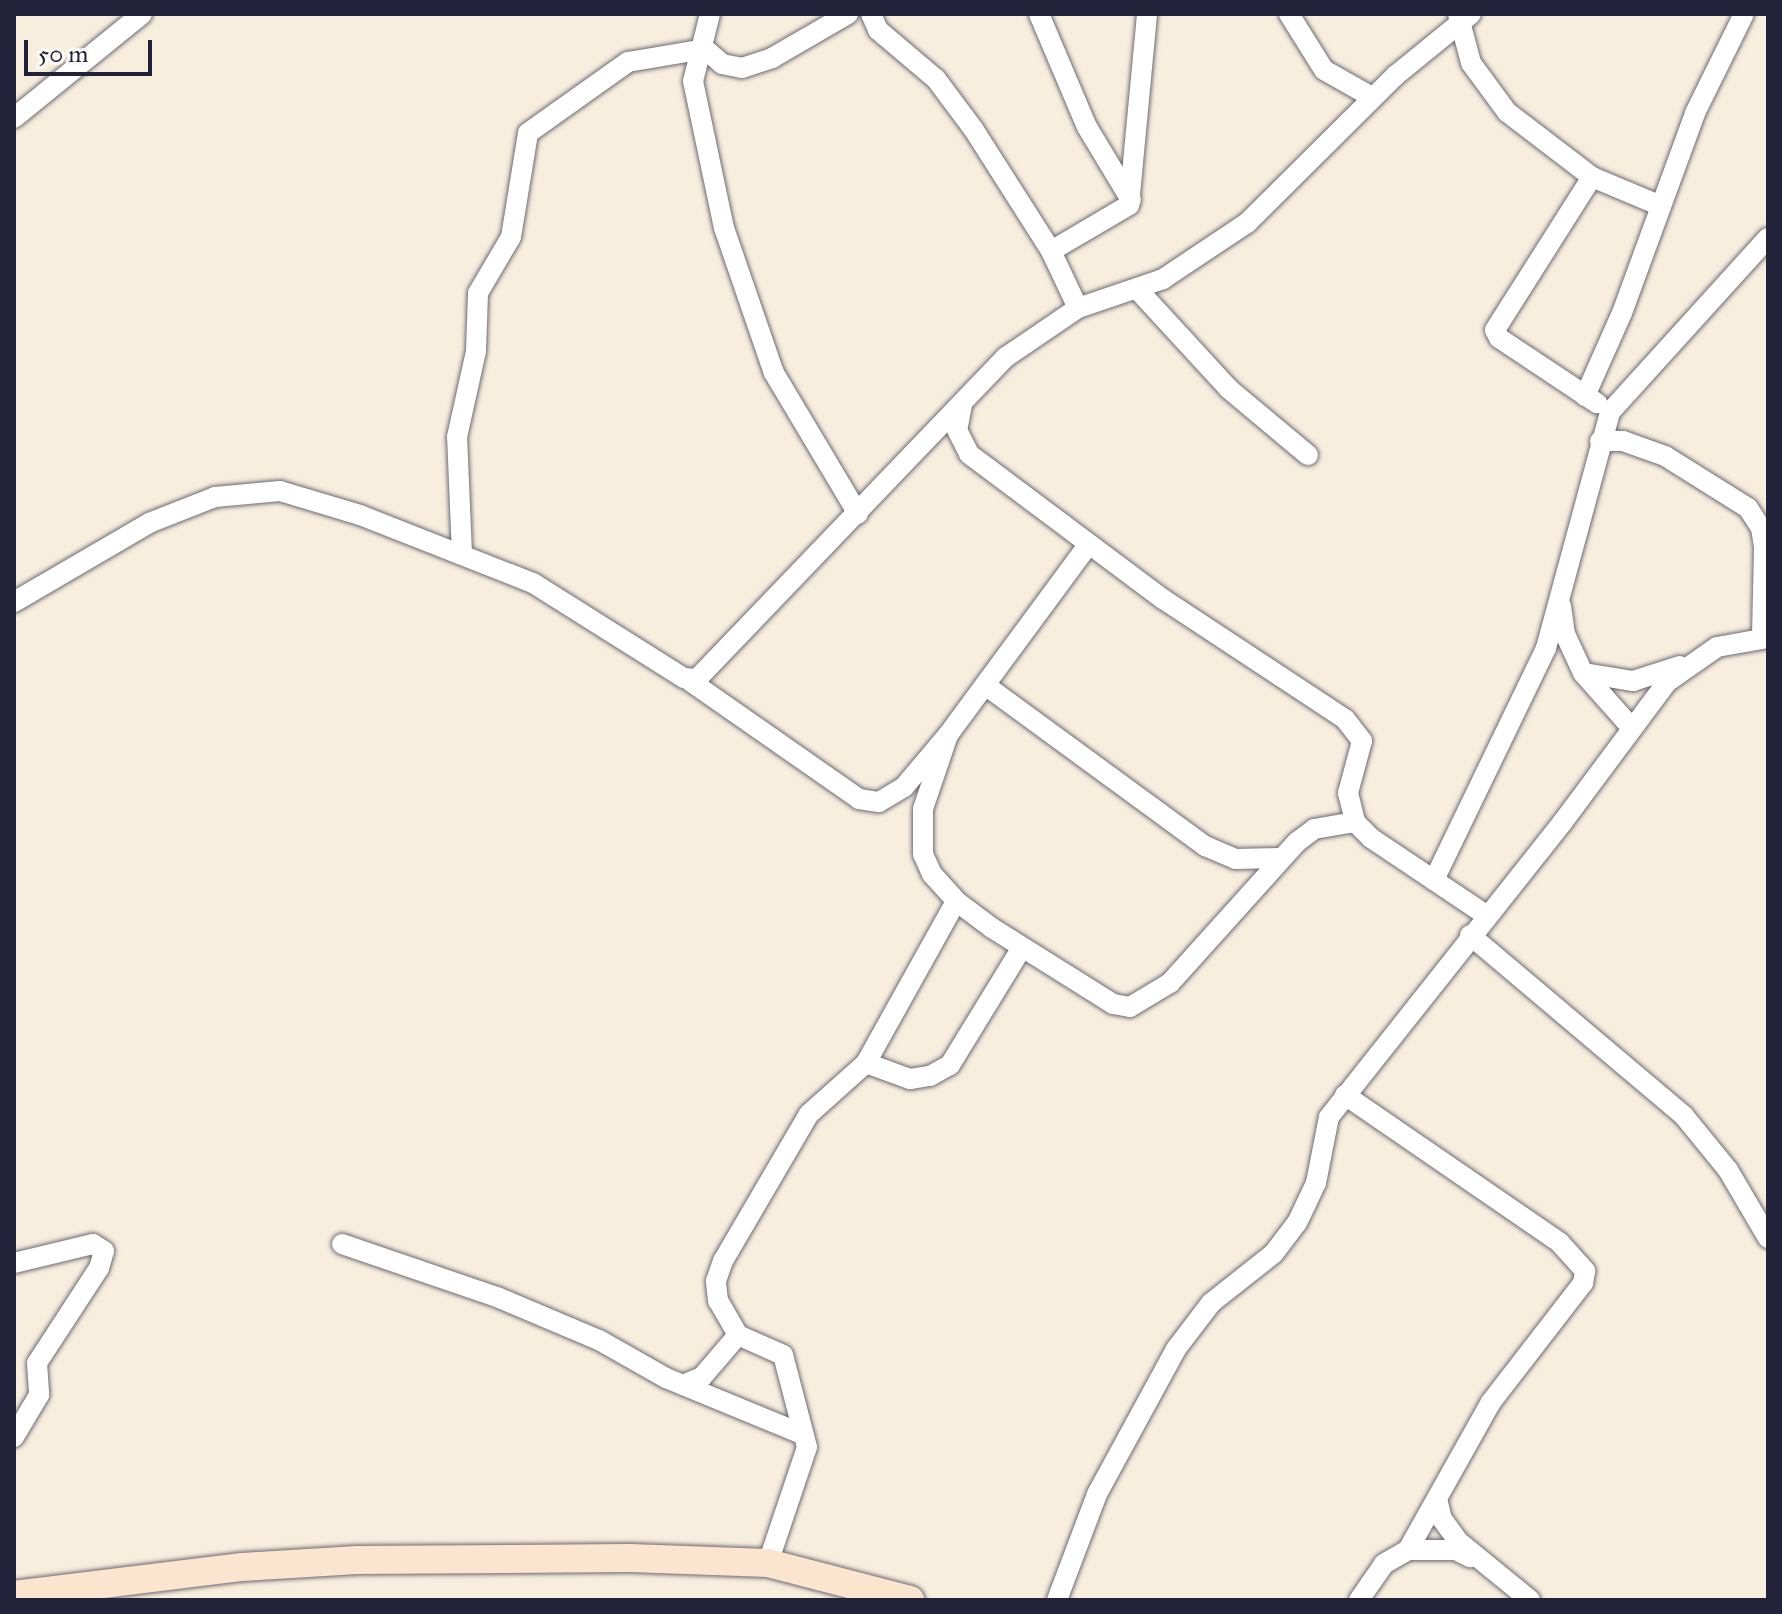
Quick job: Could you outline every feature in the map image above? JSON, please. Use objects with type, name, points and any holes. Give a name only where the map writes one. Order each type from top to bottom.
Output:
[{"type":"street","points":[[14,118],[142,14]]},
{"type":"street","points":[[710,14],[705,49],[693,81],[744,295],[774,373],[858,514]]},
{"type":"street","points":[[705,49],[722,64],[742,68],[772,58],[848,14]]},
{"type":"street","points":[[871,14],[878,30],[912,55],[950,96],[1051,251],[1078,308]]},
{"type":"street","points":[[1039,14],[1087,127],[1131,200]]},
{"type":"street","points":[[1051,251],[1124,210],[1131,200],[1147,14]]},
{"type":"street","points":[[1289,14],[1324,70],[1372,97]]},
{"type":"street","points":[[1585,396],[1695,113],[1744,14]]},
{"type":"street","points":[[690,681],[710,669],[1027,338],[1078,308],[1138,290],[1186,266],[1267,207],[1372,97],[1463,17]]},
{"type":"street","points":[[1463,17],[1471,63],[1507,112],[1592,177],[1661,206]]},
{"type":"street","points":[[462,554],[457,437],[476,351],[478,293],[511,237],[523,182],[524,140],[533,127],[583,98],[628,62],[705,49]]},
{"type":"street","points":[[1592,177],[1495,330],[1499,338],[1610,412]]},
{"type":"street","points":[[1434,880],[1535,675],[1560,602],[1610,412],[1768,238]]},
{"type":"street","points":[[1138,290],[1229,389],[1308,455]]},
{"type":"street","points":[[962,405],[957,430],[964,448],[1088,545],[1345,719],[1362,741],[1348,793],[1355,822],[1371,838],[1486,915]]},
{"type":"street","points":[[1583,673],[1633,681],[1691,661],[1717,647],[1765,637],[1764,548],[1761,528],[1748,508],[1665,456],[1623,441],[1600,441]]},
{"type":"street","points":[[14,602],[149,523],[215,497],[250,491],[308,497],[533,583],[690,681],[864,802],[879,802],[900,791],[948,735],[1088,545]]},
{"type":"street","points":[[1560,602],[1565,634],[1583,673],[1631,727]]},
{"type":"street","points":[[1057,1600],[1097,1494],[1184,1336],[1211,1303],[1274,1253],[1297,1223],[1316,1183],[1329,1117],[1470,935],[1562,823],[1631,727],[1691,661]]},
{"type":"street","points":[[985,685],[1205,846],[1235,859],[1279,858]]},
{"type":"street","points":[[948,735],[923,809],[922,835],[932,874],[956,901],[1021,949],[1096,996],[1130,1007],[1170,983],[1279,858],[1314,829],[1355,822]]},
{"type":"street","points":[[768,1563],[806,1459],[804,1435],[783,1355],[738,1335],[715,1290],[723,1261],[809,1114],[866,1063],[956,901]]},
{"type":"street","points":[[1470,935],[1684,1116],[1728,1170],[1768,1238]]},
{"type":"street","points":[[866,1063],[910,1079],[930,1076],[950,1065],[1021,949]]},
{"type":"street","points":[[1345,1095],[1560,1243],[1585,1271],[1583,1283],[1491,1402],[1408,1550],[1384,1564],[1359,1600]]},
{"type":"street","points":[[14,1263],[93,1244],[104,1251],[99,1268],[37,1363],[39,1395],[14,1437]]},
{"type":"street","points":[[342,1244],[497,1297],[599,1340],[683,1385],[804,1435]]},
{"type":"street","points":[[683,1385],[702,1377],[738,1335]]},
{"type":"street","points":[[1437,1499],[1442,1519],[1481,1562],[1530,1600]]},
{"type":"street","points":[[1408,1550],[1456,1550],[1481,1562]]},
{"type":"street","points":[[14,1595],[242,1567],[357,1560],[768,1563],[910,1600]]}]
